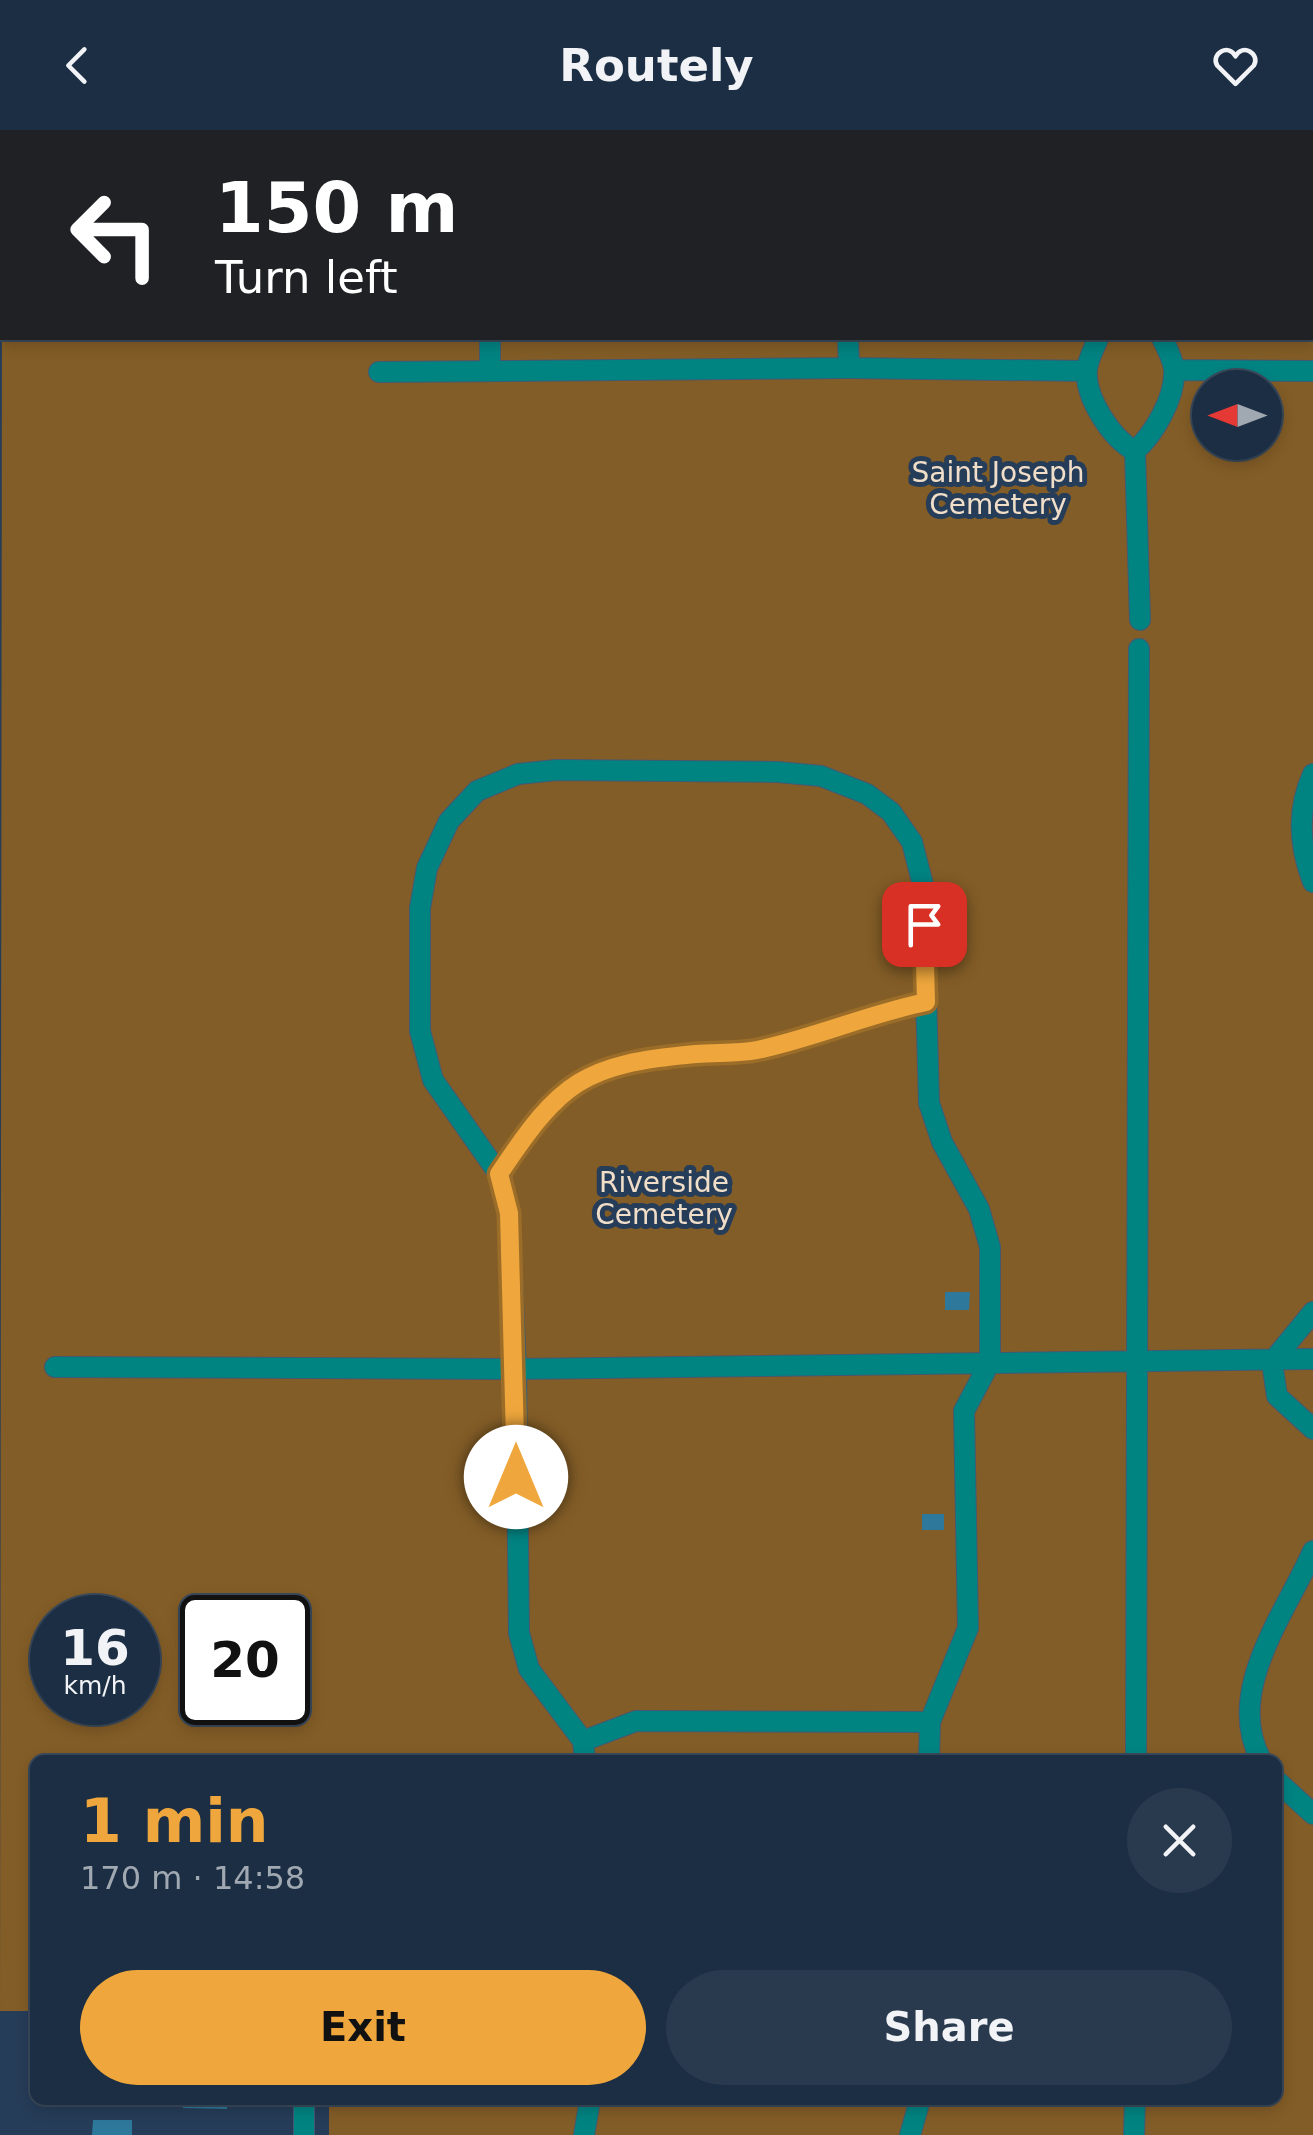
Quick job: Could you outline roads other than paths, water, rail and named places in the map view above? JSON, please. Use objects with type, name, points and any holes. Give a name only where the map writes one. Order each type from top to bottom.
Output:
[{"type":"street","points":[[490,340],[490,370]]},
{"type":"street","points":[[848,340],[848,368]]},
{"type":"street","points":[[1097,340],[1086,371],[1096,406],[1120,443],[1135,452]]},
{"type":"street","points":[[1140,620],[1135,452],[1156,424],[1174,370],[1163,340]]},
{"type":"street","points":[[379,372],[848,368],[1086,371]]},
{"type":"street","points":[[1174,370],[1313,371]]},
{"type":"street","points":[[1136,1755],[1139,649]]},
{"type":"street","points":[[929,1755],[930,1722],[968,1628],[964,1411],[990,1362],[990,1247],[979,1209],[942,1142],[929,1103],[923,885],[912,842],[891,812],[867,794],[820,776],[778,772],[556,770],[518,774],[477,792],[450,821],[427,868],[420,908],[420,1032],[433,1080],[499,1174],[509,1213],[516,1370],[519,1633],[529,1669],[584,1750],[636,1721],[930,1722]]},
{"type":"street","points":[[1313,774],[1303,796],[1301,831],[1313,882]]},
{"type":"street","points":[[499,1174],[542,1112],[564,1091],[613,1064],[752,1052],[873,1013],[926,1002]]},
{"type":"street","points":[[1313,1312],[1272,1362],[1277,1396],[1313,1428]]},
{"type":"street","points":[[56,1367],[516,1370],[1313,1359]]},
{"type":"street","points":[[1260,1755],[1250,1716],[1255,1670],[1313,1551]]},
{"type":"street","points":[[1282,1786],[1313,1814]]},
{"type":"street","points":[[304,2105],[304,2135]]},
{"type":"street","points":[[584,2135],[589,2105]]},
{"type":"street","points":[[910,2135],[919,2105]]},
{"type":"street","points":[[1134,2105],[1134,2135]]},
{"type":"park label","name":"Saint Joseph Cemetery","points":[[998,488]]},
{"type":"park label","name":"Riverside Cemetery","points":[[664,1198]]}]
